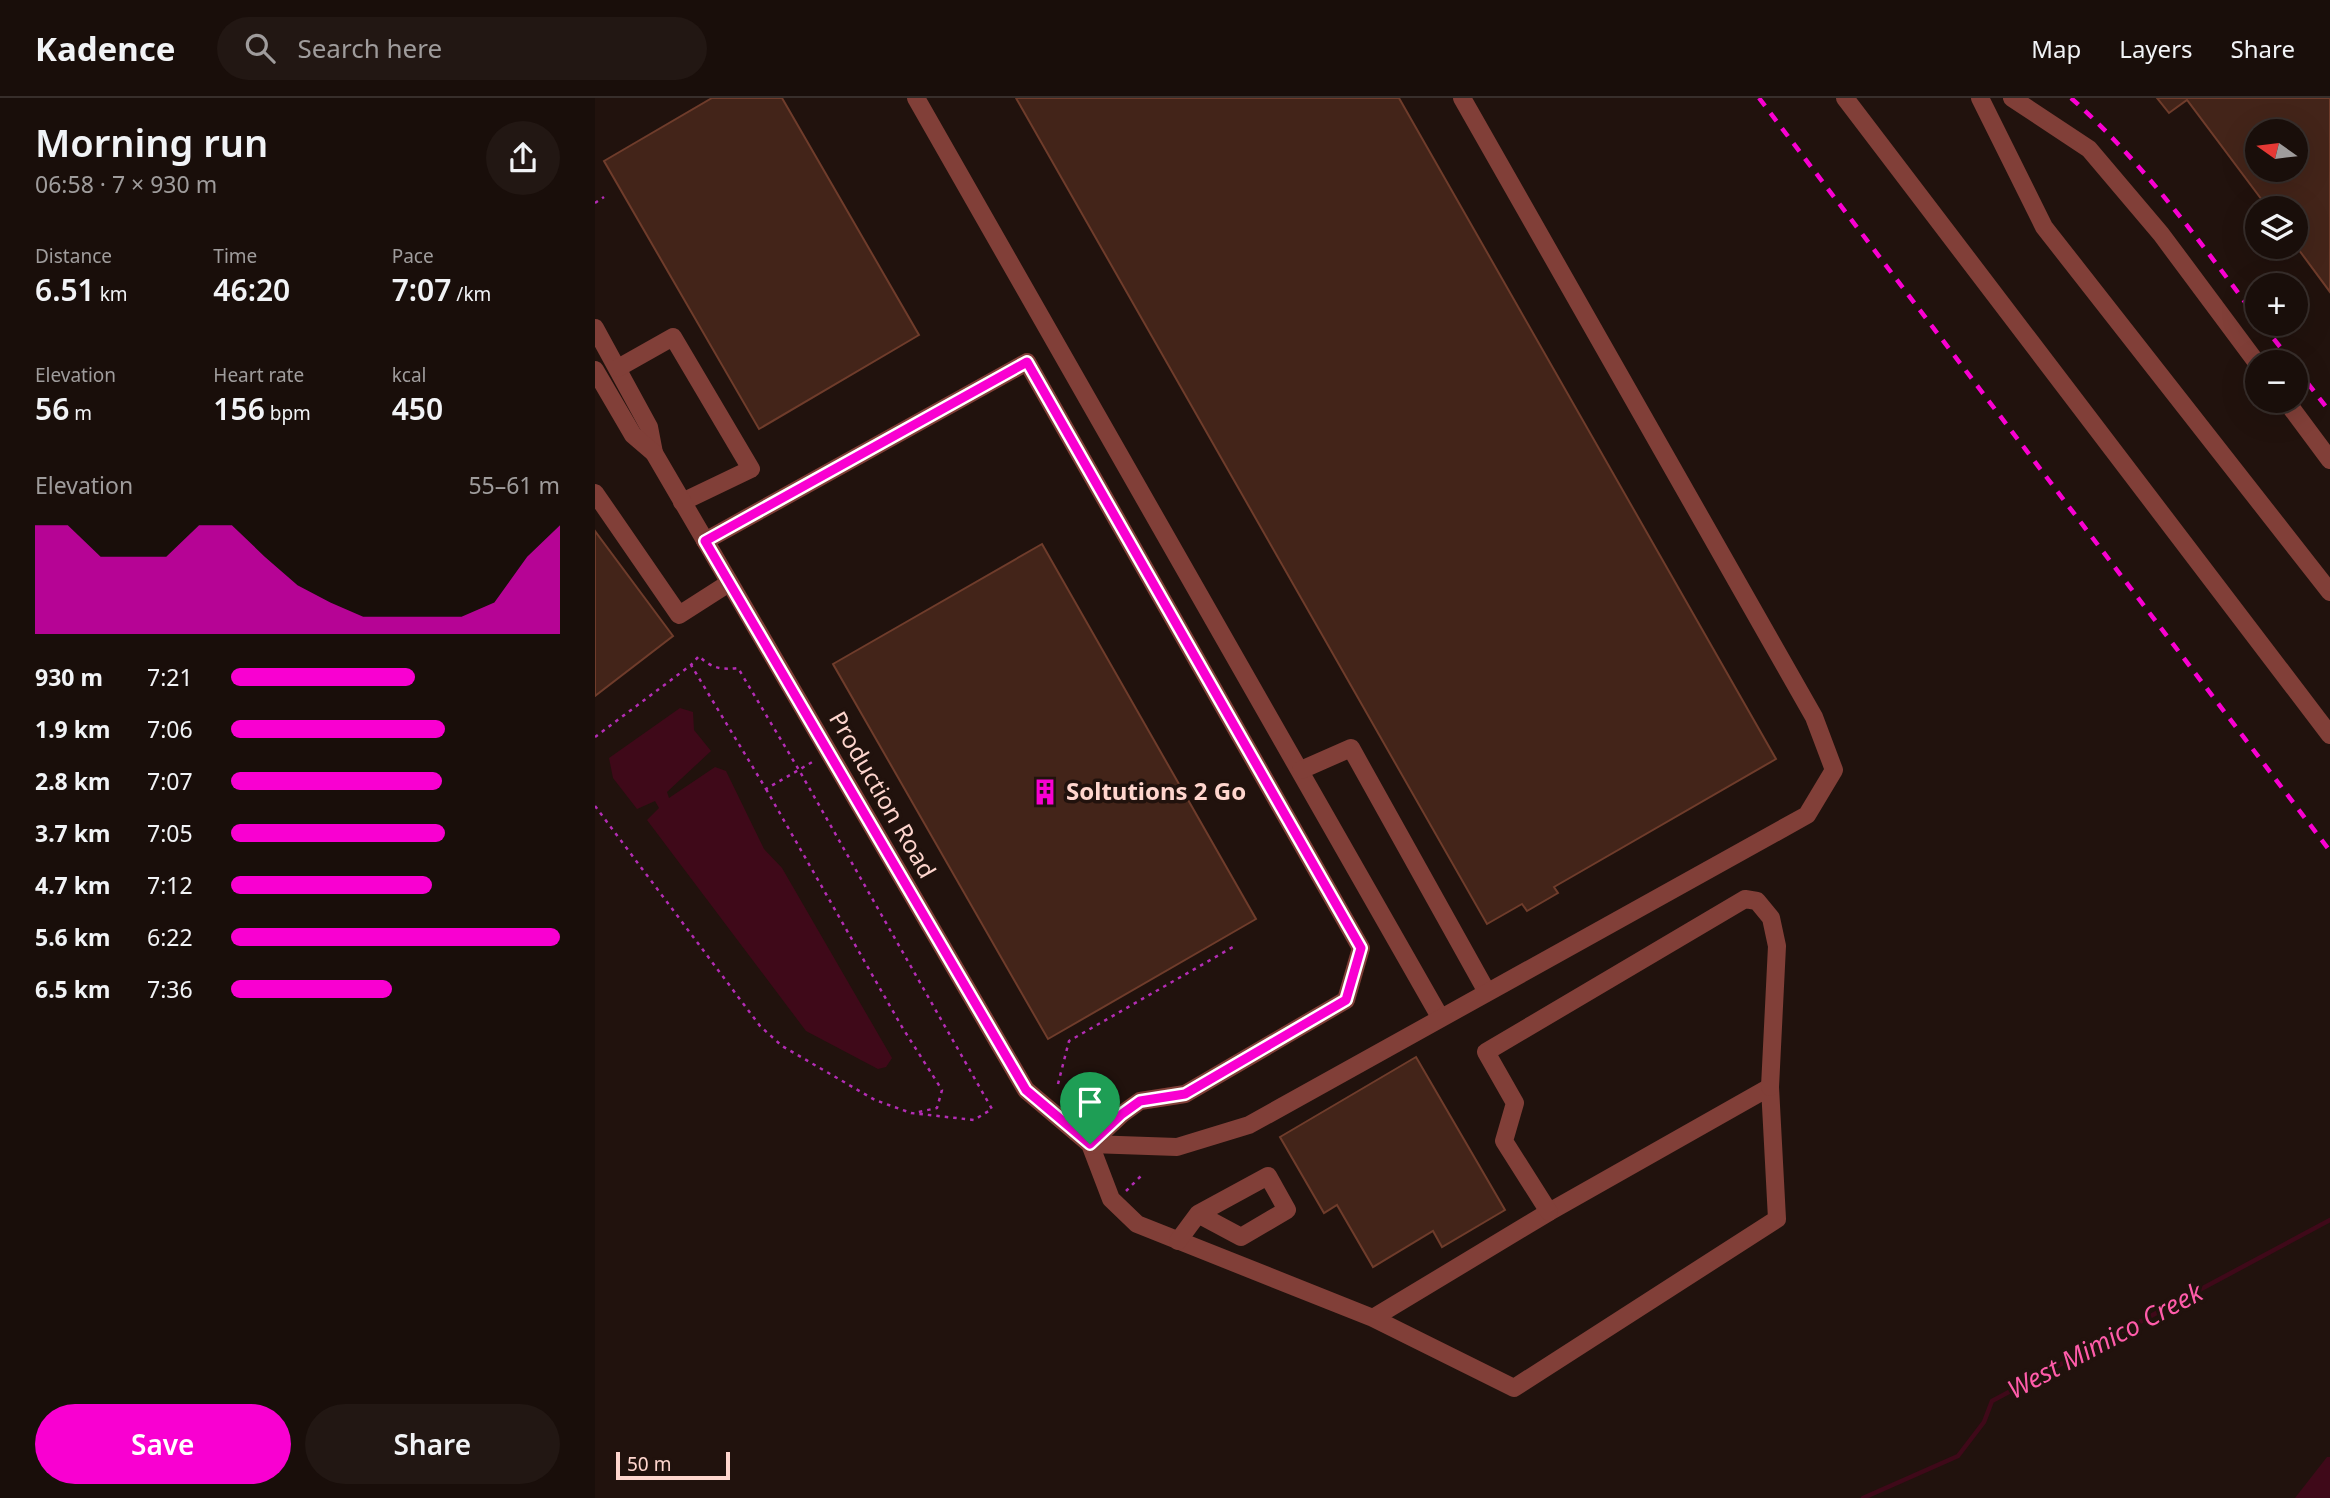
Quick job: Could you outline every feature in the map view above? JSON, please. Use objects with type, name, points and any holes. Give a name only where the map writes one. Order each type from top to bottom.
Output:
[{"type":"street","points":[[916,98],[1440,1017]]},
{"type":"street","points":[[1090,1144],[1177,1147],[1249,1125],[1807,815],[1835,770],[1815,717],[1462,98]]},
{"type":"street","points":[[1845,98],[2330,734]]},
{"type":"street","points":[[1980,98],[2044,227],[2330,592]]},
{"type":"street","points":[[2012,98],[2089,149],[2161,234],[2247,350]]},
{"type":"street","name":"Production Road","points":[[595,328],[649,426],[654,453],[1026,1090],[1090,1144]]},
{"type":"street","points":[[618,368],[673,337],[751,470],[682,502]]},
{"type":"street","points":[[705,541],[1027,362],[1361,948],[1346,1000],[1185,1094],[1140,1101],[1090,1144]]},
{"type":"street","name":"Production Road","points":[[595,370],[633,435],[654,453]]},
{"type":"street","points":[[2295,413],[2330,460]]},
{"type":"street","points":[[595,493],[679,615],[729,583]]},
{"type":"street","points":[[1301,770],[1351,748],[1487,992]]},
{"type":"street","points":[[1090,1144],[1111,1199],[1137,1224],[1373,1318],[1514,1388],[1777,1219],[1770,1087],[1777,946],[1771,918],[1757,901],[1745,899],[1486,1052],[1515,1103],[1504,1141],[1549,1212]]},
{"type":"street","points":[[1373,1318],[1549,1212],[1770,1087]]},
{"type":"street","points":[[1178,1241],[1198,1214],[1268,1176],[1287,1209],[1241,1237],[1198,1214]]},
{"type":"path","points":[[595,203],[604,197]]},
{"type":"path","points":[[595,737],[691,666],[699,656],[706,664],[722,670],[738,668],[992,1109],[974,1120],[911,1113],[875,1100],[782,1046],[760,1026],[595,806]]},
{"type":"path","points":[[691,666],[766,789],[902,1027],[942,1090],[937,1108],[911,1113]]},
{"type":"path","points":[[766,789],[799,770]]},
{"type":"path","points":[[1058,1084],[1069,1041],[1233,947]]},
{"type":"path","points":[[1125,1193],[1141,1176]]},
{"type":"shaded area","points":[[680,708],[693,712],[694,730],[711,751],[667,792],[669,798],[715,767],[726,771],[764,849],[782,868],[892,1058],[886,1067],[878,1069],[806,1031],[647,820],[659,808],[655,801],[637,809],[613,778],[609,758]]},
{"type":"shaded area","points":[[2327,1457],[2330,1457],[2330,1498],[2295,1498]]},
{"type":"building","points":[[712,98],[782,98],[919,335],[759,429],[604,161]]},
{"type":"building","points":[[1016,98],[1399,98],[1776,759],[1554,887],[1558,893],[1527,911],[1522,904],[1487,924]]},
{"type":"building","points":[[2157,98],[2330,98],[2330,292],[2306,259],[2308,259],[2308,196],[2259,196],[2248,182],[2308,182],[2308,119],[2245,119],[2245,177],[2187,100],[2169,113]]},
{"type":"building","points":[[595,531],[673,636],[595,696]]},
{"type":"building","name":"Soltutions 2 Go","points":[[1042,544],[1256,919],[1048,1039],[833,664]]},
{"type":"building","points":[[1416,1057],[1505,1210],[1442,1247],[1433,1231],[1373,1267],[1337,1205],[1324,1213],[1280,1137]]},
{"type":"waterway","name":"West Mimico Creek","points":[[1863,1498],[1958,1456],[1984,1422],[1992,1401],[2330,1220]]},
{"type":"railway","points":[[1759,98],[2330,851]]},
{"type":"railway","points":[[2071,98],[2146,175],[2245,302]]},
{"type":"railway","points":[[2271,336],[2283,350]]},
{"type":"railway","points":[[2308,384],[2330,412]]},
{"type":"place","name":"Soltutions 2 Go","points":[[1045,792]]},
{"type":"route","points":[[1027,362],[1361,948],[1346,1000],[1185,1094],[1140,1101],[1090,1144],[1026,1090],[705,541],[1027,362]]}]
